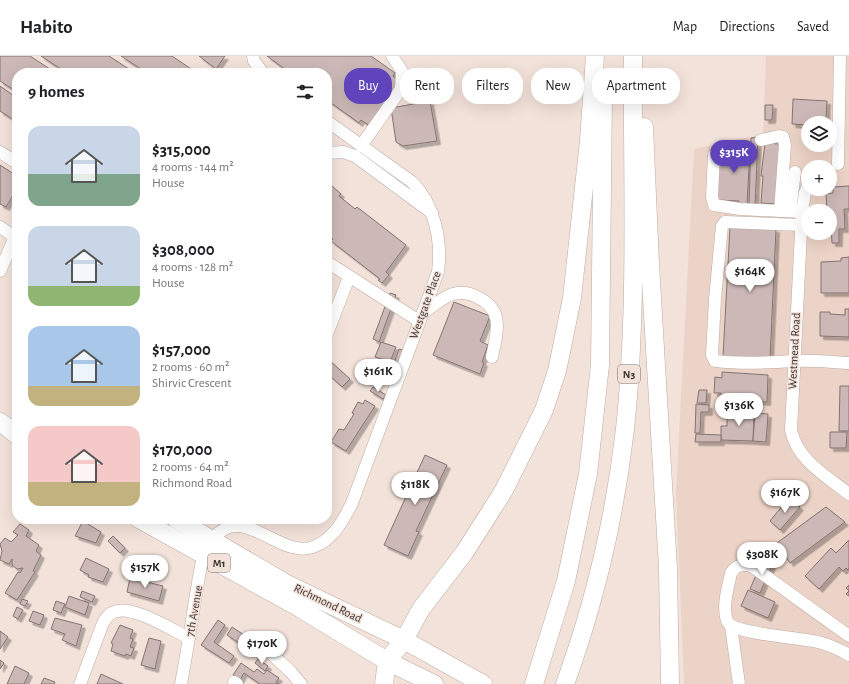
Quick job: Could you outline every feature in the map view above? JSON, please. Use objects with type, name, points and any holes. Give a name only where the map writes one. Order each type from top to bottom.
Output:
[{"type":"highway","points":[[384,684],[387,661],[404,640],[416,616],[464,553],[504,490],[544,410],[558,371],[572,298],[579,240],[595,56]]},
{"type":"highway","points":[[534,684],[566,581],[590,459],[600,365],[603,56]]},
{"type":"highway","name":"N3","points":[[565,684],[596,588],[617,485],[624,430],[630,372],[632,306],[633,56]]},
{"type":"highway","points":[[641,56],[650,264],[668,568],[670,684]]},
{"type":"highway","points":[[0,408],[12,416]]},
{"type":"highway","points":[[0,422],[12,431]]},
{"type":"highway","name":"Richmond Road","points":[[152,524],[209,547],[369,623],[404,640],[483,684]]},
{"type":"highway","name":"Richmond Road","points":[[182,524],[209,547],[387,661],[434,684]]},
{"type":"highway","points":[[369,623],[403,621],[416,616]]},
{"type":"street","points":[[253,56],[254,61],[259,68]]},
{"type":"street","points":[[361,146],[401,89],[403,75],[400,67],[392,56]]},
{"type":"street","points":[[839,165],[840,56]]},
{"type":"street","name":"Westgate Place","points":[[209,547],[222,529],[230,526],[254,530],[290,546],[302,549],[311,548],[329,538],[340,524],[352,503],[438,272],[440,260],[439,245],[432,213],[427,200],[412,182],[332,125]]},
{"type":"street","points":[[761,140],[779,136],[783,137],[791,211]]},
{"type":"street","points":[[0,152],[12,160]]},
{"type":"street","points":[[332,153],[343,152],[355,156],[432,213]]},
{"type":"street","points":[[714,155],[712,196],[714,205],[734,208],[791,211]]},
{"type":"street","points":[[791,211],[795,172]]},
{"type":"street","name":"Westmead Road","points":[[802,196],[791,211],[801,225],[793,361],[791,415],[793,441],[805,459],[849,494]]},
{"type":"street","points":[[801,225],[725,222],[722,226],[714,306],[712,355],[715,361],[772,364],[793,361],[849,363]]},
{"type":"street","points":[[0,227],[12,232]]},
{"type":"street","points":[[1,268],[4,251],[12,240]]},
{"type":"street","points":[[332,265],[349,277],[421,317],[448,296],[460,293],[472,294],[488,303],[495,313],[497,321],[492,357]]},
{"type":"street","points":[[332,321],[349,277]]},
{"type":"street","name":"7th Avenue","points":[[181,684],[189,638],[209,547]]},
{"type":"street","points":[[849,636],[753,566],[746,565],[734,568],[731,573],[725,611],[727,621],[732,626],[745,630],[817,642],[849,655]]},
{"type":"street","points":[[80,684],[103,623],[113,612],[121,610],[137,613],[189,638]]},
{"type":"street","points":[[732,626],[740,684]]},
{"type":"street","points":[[261,644],[291,672],[300,684]]},
{"type":"shaded area","points":[[766,56],[849,56],[849,684],[684,684],[676,491],[694,149],[763,134]]},
{"type":"building","points":[[0,56],[30,56],[48,68],[12,68],[12,89],[0,81]]},
{"type":"building","points":[[41,56],[109,56],[127,68],[59,68]]},
{"type":"building","points":[[121,56],[172,56],[190,68],[139,68]]},
{"type":"building","points":[[199,56],[225,56],[217,68]]},
{"type":"building","points":[[267,56],[371,56],[388,68],[344,68],[344,104],[386,104],[370,126],[361,120],[359,123],[332,104],[332,68],[283,68]]},
{"type":"building","points":[[392,71],[395,73],[393,76],[400,82],[392,95]]},
{"type":"building","points":[[0,86],[12,94],[12,119],[0,111]]},
{"type":"building","points":[[793,99],[827,101],[826,116],[801,116],[801,125],[792,124]]},
{"type":"building","points":[[413,104],[431,104],[437,141],[403,146],[396,142],[391,108]]},
{"type":"building","points":[[765,105],[773,105],[772,120],[765,120]]},
{"type":"building","points":[[758,137],[755,206],[749,206],[751,138]]},
{"type":"building","points":[[746,143],[750,143],[747,205],[739,204],[739,201],[717,200],[719,147],[737,148],[738,145],[746,145]]},
{"type":"building","points":[[765,143],[780,144],[776,204],[761,203],[763,176],[761,176]]},
{"type":"building","points":[[0,165],[12,173],[12,197],[6,207],[0,204]]},
{"type":"building","points":[[332,186],[341,194],[339,196],[355,209],[357,207],[406,245],[386,272],[389,275],[382,283],[378,280],[380,279],[332,242]]},
{"type":"building","points":[[849,186],[849,209],[844,209],[845,229],[839,229],[839,243],[832,243],[832,240],[837,240],[837,204],[827,204],[826,196],[837,196],[837,187]]},
{"type":"building","points":[[730,227],[776,229],[770,359],[723,357]]},
{"type":"building","points":[[849,257],[849,293],[821,293],[821,262],[841,261],[841,258]]},
{"type":"building","points":[[390,293],[396,295],[379,342],[373,339]]},
{"type":"building","points":[[454,302],[490,316],[480,341],[488,345],[482,362],[484,363],[480,374],[433,355]]},
{"type":"building","points":[[845,309],[849,309],[849,337],[820,336],[820,312],[845,315]]},
{"type":"building","points":[[381,342],[396,347],[390,362],[375,357]]},
{"type":"building","points":[[399,349],[403,350],[398,364],[394,363]]},
{"type":"building","points":[[383,361],[397,367],[395,371],[381,365]]},
{"type":"building","points":[[332,363],[350,379],[342,387],[332,378]]},
{"type":"building","points":[[722,372],[768,375],[767,402],[721,399],[721,393],[714,393],[715,377],[722,378]]},
{"type":"building","points":[[840,386],[849,386],[849,431],[839,431]]},
{"type":"building","points":[[373,387],[386,395],[383,399],[370,391]]},
{"type":"building","points":[[699,390],[707,390],[706,403],[697,403]]},
{"type":"building","points":[[365,400],[375,406],[346,451],[332,443],[332,440],[339,429],[344,430],[354,414],[352,413],[358,402],[363,404]]},
{"type":"building","points":[[721,400],[736,400],[736,405],[721,404]]},
{"type":"building","points":[[696,404],[709,405],[709,412],[701,412],[700,433],[695,433]]},
{"type":"building","points":[[733,412],[754,413],[753,441],[721,440],[721,426],[727,426],[727,415]]},
{"type":"building","points":[[755,413],[768,414],[766,442],[753,441]]},
{"type":"building","points":[[830,432],[847,432],[846,448],[830,448]]},
{"type":"building","points":[[696,434],[721,435],[721,442],[695,442]]},
{"type":"building","points":[[425,455],[447,465],[416,531],[419,532],[408,556],[384,545]]},
{"type":"building","points":[[789,498],[800,507],[780,530],[770,521]]},
{"type":"building","points":[[826,507],[845,522],[790,563],[781,550],[774,554],[770,548]]},
{"type":"building","points":[[20,524],[29,530],[26,536],[39,545],[36,551],[41,555],[33,571],[35,572],[17,600],[5,593],[18,572],[20,573],[23,568],[17,569],[12,565],[12,559],[9,564],[0,560],[2,551],[0,544],[5,538],[11,542],[18,535],[13,532]]},
{"type":"building","points":[[81,524],[88,524],[101,532],[96,543],[75,536]]},
{"type":"building","points":[[113,536],[125,548],[120,553],[108,541]]},
{"type":"building","points":[[849,540],[848,570],[846,568],[843,571],[839,567],[819,589],[805,576],[831,548],[836,553]]},
{"type":"building","points":[[86,558],[109,569],[103,582],[88,577],[89,575],[80,570]]},
{"type":"building","points":[[763,559],[773,563],[760,593],[750,589]]},
{"type":"building","points":[[130,578],[163,586],[159,601],[127,592]]},
{"type":"building","points":[[748,590],[775,602],[768,618],[741,606]]},
{"type":"building","points":[[82,591],[95,596],[92,602],[80,597]]},
{"type":"building","points":[[69,596],[89,603],[85,615],[65,607]]},
{"type":"building","points":[[22,599],[28,601],[25,606],[20,604]]},
{"type":"building","points":[[56,601],[65,604],[61,613],[53,610]]},
{"type":"building","points":[[17,607],[23,610],[18,619],[13,616]]},
{"type":"building","points":[[33,611],[44,615],[40,625],[29,621]]},
{"type":"building","points":[[55,618],[82,625],[76,646],[62,640],[65,634],[51,629]]},
{"type":"building","points":[[218,620],[225,625],[214,642],[234,656],[229,663],[201,645]]},
{"type":"building","points":[[120,625],[133,630],[130,638],[133,639],[130,647],[134,648],[131,656],[126,654],[125,656],[111,651],[113,644],[111,643]]},
{"type":"building","points":[[232,627],[247,637],[242,645],[227,635]]},
{"type":"building","points":[[0,631],[8,637],[0,649]]},
{"type":"building","points":[[149,638],[161,641],[155,669],[141,665]]},
{"type":"building","points":[[258,659],[268,666],[265,671],[255,663]]},
{"type":"building","points":[[0,660],[4,663],[0,669]]},
{"type":"building","points":[[241,663],[254,672],[257,669],[264,674],[267,670],[279,678],[276,682],[279,684],[260,684],[244,673],[240,680],[233,675]]},
{"type":"building","points":[[15,666],[29,673],[24,684],[7,684]]},
{"type":"building","points":[[101,674],[123,684],[97,684]]},
{"type":"building","points":[[44,678],[55,682],[54,684],[41,684]]}]
